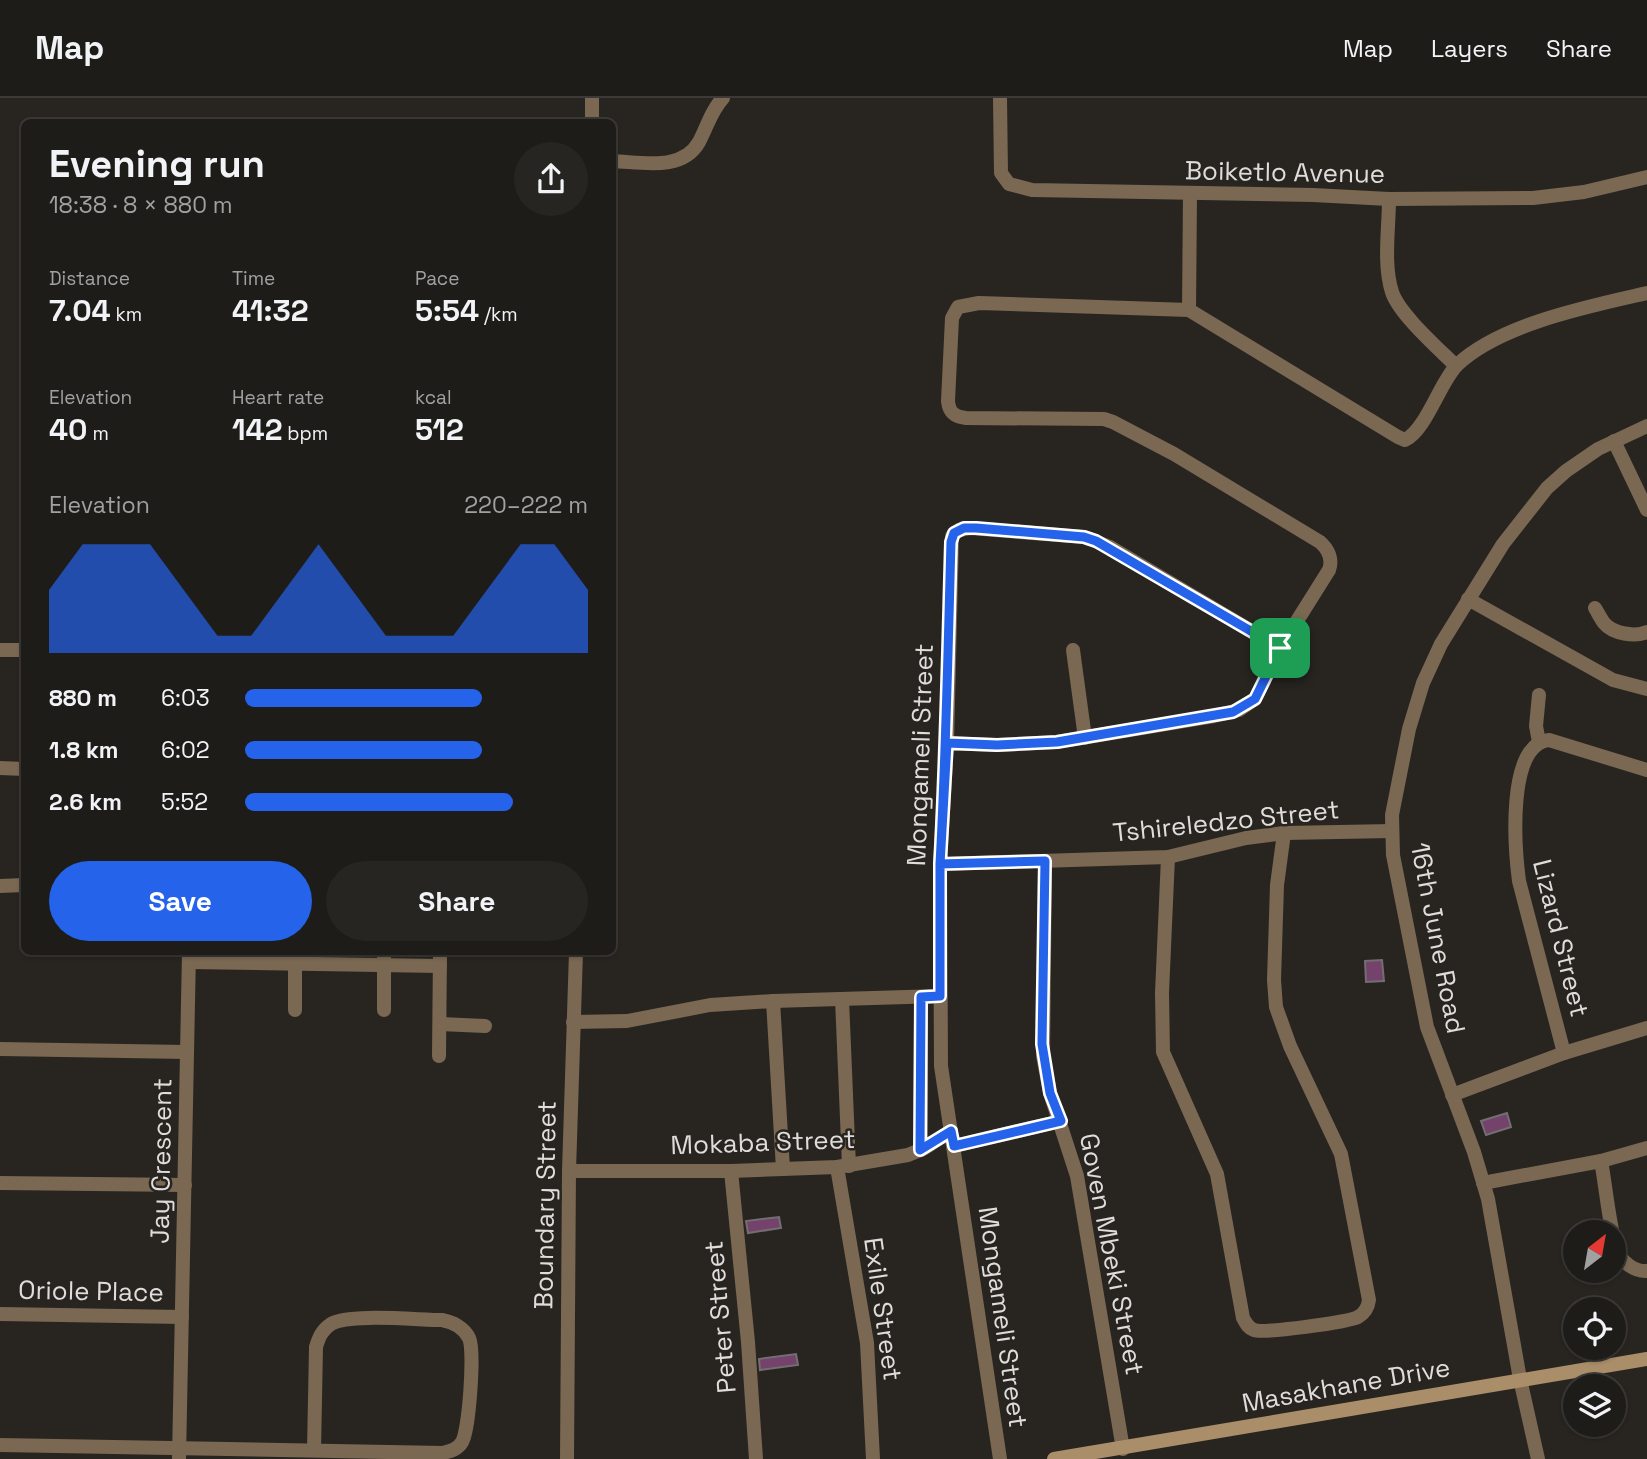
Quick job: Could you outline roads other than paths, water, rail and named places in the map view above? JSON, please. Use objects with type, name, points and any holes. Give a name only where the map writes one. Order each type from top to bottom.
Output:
[{"type":"street","points":[[592,98],[592,119]]},
{"type":"street","points":[[616,161],[671,162],[686,158],[700,141],[713,111],[723,98]]},
{"type":"street","name":"Boiketlo Avenue","points":[[1000,98],[1000,167],[1003,177],[1009,184],[1032,190],[1389,199],[1544,198],[1584,192],[1647,177]]},
{"type":"street","points":[[1189,310],[1190,194]]},
{"type":"street","points":[[1389,199],[1388,265],[1392,291],[1404,311],[1456,366]]},
{"type":"street","points":[[947,743],[1031,744],[1085,738],[1239,710],[1255,699],[1280,648],[1329,570],[1331,561],[1327,549],[1320,542],[1120,424],[1104,419],[956,416],[949,409],[952,318],[955,309],[961,305],[979,303],[1189,310],[1401,439],[1407,439],[1456,366],[1502,337],[1564,312],[1647,293]]},
{"type":"street","name":"16th June Road","points":[[1538,1459],[1483,1183],[1427,1027],[1395,867],[1392,831],[1394,799],[1416,703],[1436,655],[1503,544],[1547,488],[1581,459],[1647,426]]},
{"type":"street","points":[[1614,441],[1647,510]]},
{"type":"street","name":"Mongameli Street","points":[[1000,1459],[941,1066],[940,864],[947,743],[951,542],[954,533],[964,528],[1084,537],[1096,541],[1280,648]]},
{"type":"street","points":[[1468,599],[1612,680],[1647,689]]},
{"type":"street","points":[[1595,608],[1605,625],[1617,631],[1639,636],[1647,632]]},
{"type":"street","points":[[0,650],[21,650]]},
{"type":"street","points":[[1073,650],[1085,738]]},
{"type":"street","points":[[1539,695],[1536,726],[1539,743],[1553,741],[1647,770]]},
{"type":"street","name":"Lizard Street","points":[[1539,743],[1530,751],[1522,767],[1515,825],[1515,852],[1519,881],[1564,1053]]},
{"type":"street","points":[[0,768],[21,769]]},
{"type":"street","name":"Tshireledzo Street","points":[[940,864],[1168,857],[1246,838],[1284,833],[1392,831]]},
{"type":"street","points":[[1168,857],[1162,993],[1163,1052],[1217,1174],[1243,1318],[1249,1328],[1264,1332],[1351,1320],[1364,1313],[1369,1300],[1344,1166],[1336,1143],[1290,1046],[1276,1007],[1274,981],[1278,885],[1284,833]]},
{"type":"street","name":"Goven Mbeki Street","points":[[1045,861],[1042,1044],[1050,1093],[1077,1176],[1123,1449]]},
{"type":"street","points":[[0,886],[21,885]]},
{"type":"street","name":"Boundary Street","points":[[568,1459],[569,1171],[576,955]]},
{"type":"street","points":[[187,1052],[189,957],[440,959],[439,1056]]},
{"type":"street","points":[[295,958],[295,1010]]},
{"type":"street","points":[[384,959],[384,1010]]},
{"type":"street","points":[[573,1023],[627,1021],[710,1005],[940,996]]},
{"type":"street","points":[[920,1150],[921,997]]},
{"type":"street","name":"Exile Street","points":[[842,999],[843,1167],[867,1343],[873,1459]]},
{"type":"street","points":[[773,1001],[783,1169]]},
{"type":"street","points":[[440,1024],[485,1027]]},
{"type":"street","points":[[1452,1095],[1564,1053],[1647,1028]]},
{"type":"street","name":"Jay Crescent","points":[[0,1049],[187,1052],[179,1454]]},
{"type":"street","name":"Mokaba Street","points":[[569,1171],[731,1171],[843,1167],[920,1150],[952,1138],[1061,1121]]},
{"type":"street","points":[[1483,1183],[1601,1161],[1647,1148]]},
{"type":"street","points":[[1601,1161],[1617,1252],[1628,1265],[1643,1272],[1647,1271]]},
{"type":"street","name":"Peter Street","points":[[731,1171],[748,1342],[756,1459]]},
{"type":"street","points":[[0,1183],[185,1185]]},
{"type":"street","name":"Oriole Place","points":[[0,1314],[182,1317]]},
{"type":"street","points":[[0,1445],[179,1454],[314,1450],[443,1453],[460,1446],[468,1424],[471,1350],[468,1337],[454,1324],[442,1320],[350,1319],[330,1325],[323,1331],[316,1347],[314,1450]]},
{"type":"street","name":"Masakhane Drive","points":[[1054,1459],[1647,1359]]}]
